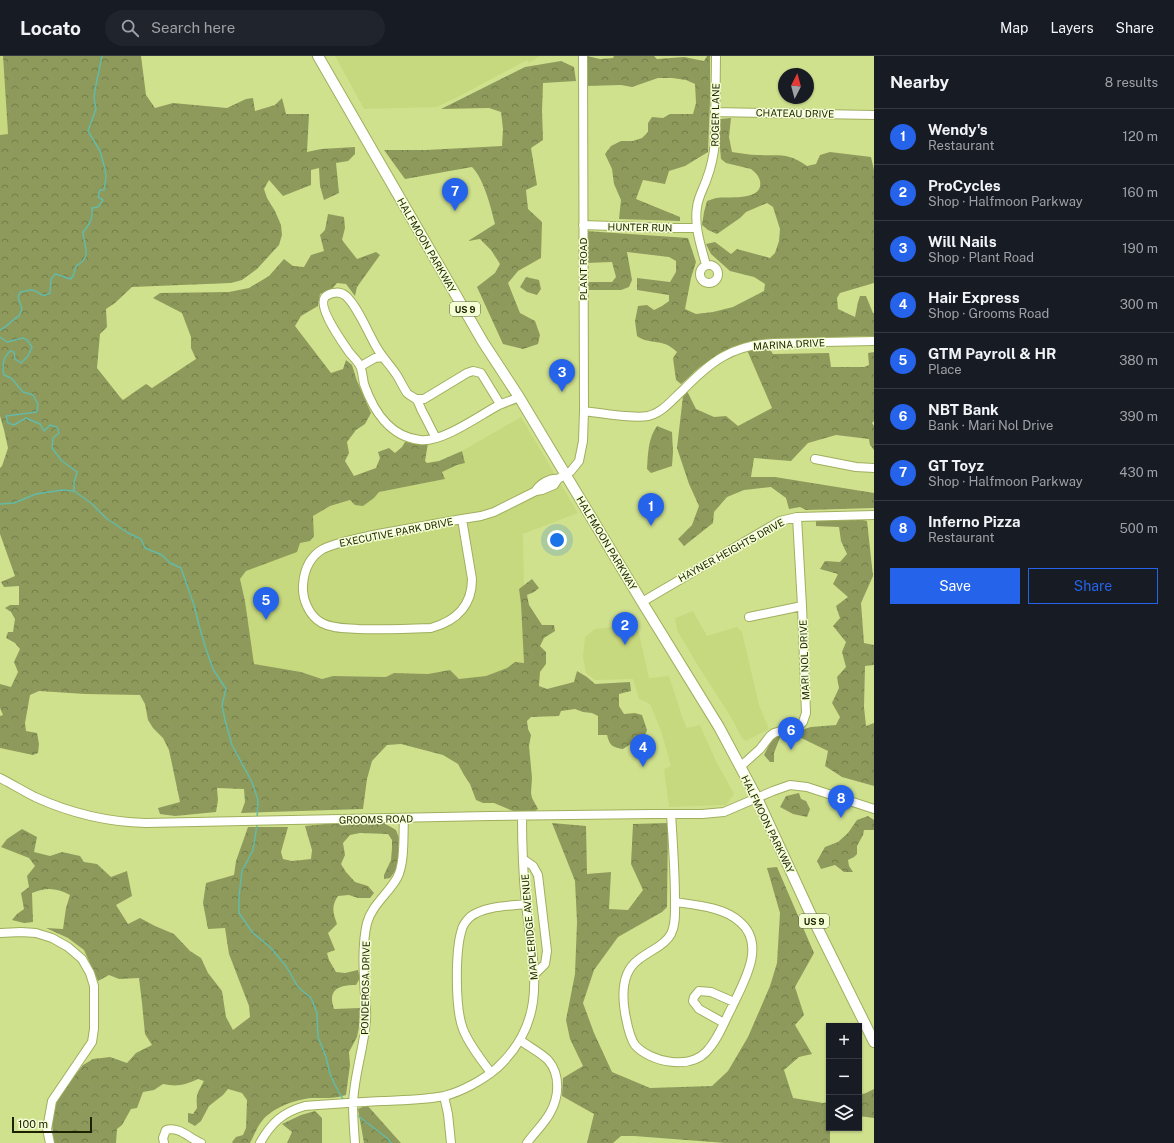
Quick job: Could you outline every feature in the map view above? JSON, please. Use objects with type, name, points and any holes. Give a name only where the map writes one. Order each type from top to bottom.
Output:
[{"type":"main road","name":"HALFMOON PARKWAY","points":[[318,56],[483,342],[519,397],[562,477],[642,602],[719,727],[757,798],[811,914],[874,1042]]},
{"type":"street","name":"PLANT ROAD","points":[[562,477],[577,465],[581,456],[584,411],[583,56]]},
{"type":"street","name":"ROGER LANE","points":[[706,265],[697,228],[697,206],[714,151],[716,56]]},
{"type":"street","name":"CHATEAU DRIVE","points":[[715,112],[874,115]]},
{"type":"street","name":"HUNTER RUN","points":[[583,225],[697,228]]},
{"type":"street","points":[[436,438],[416,399],[407,392],[398,376],[377,349],[359,313],[347,297],[340,293],[334,293],[326,297],[323,305],[325,313],[348,351],[361,366],[364,384],[370,400],[377,413],[397,432],[411,438],[425,440],[436,438],[452,432],[500,404],[519,397]]},
{"type":"street","name":"MARINA DRIVE","points":[[584,411],[630,416],[649,416],[658,412],[668,404],[698,374],[710,365],[725,355],[746,346],[774,343],[874,341]]},
{"type":"street","points":[[361,366],[375,358],[383,357]]},
{"type":"street","points":[[416,399],[424,399],[473,371],[481,373],[500,404]]},
{"type":"street","points":[[815,459],[856,467],[874,468]]},
{"type":"street","name":"EXECUTIVE PARK DRIVE","points":[[462,519],[472,587],[468,601],[464,608],[452,619],[431,628],[342,628],[322,624],[308,609],[303,595],[304,574],[310,561],[321,550],[353,539],[415,527],[462,519],[481,516],[494,512],[536,491],[542,490],[554,484],[562,477]]},
{"type":"street","name":"HAYNER HEIGHTS DRIVE","points":[[642,602],[774,525],[789,518],[874,515]]},
{"type":"street","name":"MARI NOL DRIVE","points":[[740,767],[760,749],[774,733],[800,725],[805,719],[802,606],[797,517]]},
{"type":"street","points":[[749,617],[802,606]]},
{"type":"street","name":"GROOMS ROAD","points":[[0,778],[35,797],[69,810],[109,820],[135,823],[702,814],[724,812],[785,786],[797,785],[874,809]]},
{"type":"street","points":[[671,814],[675,902],[675,918],[671,934],[662,944],[637,961],[627,975],[624,995],[625,1012],[633,1041],[642,1052],[657,1059],[682,1063],[706,1052],[716,1038],[741,991],[751,962],[753,951],[751,938],[741,922],[725,912],[675,902]]},
{"type":"street","name":"MAPLERIDGE AVENUE","points":[[260,1143],[276,1120],[294,1109],[305,1106],[444,1096],[477,1082],[491,1073],[504,1061],[520,1040],[527,1027],[534,998],[535,974],[526,904],[522,816]]},
{"type":"street","name":"PONDEROSA DRIVE","points":[[355,1143],[353,1103],[366,1018],[364,948],[367,922],[373,910],[397,878],[400,871],[404,818]]},
{"type":"street","points":[[523,859],[533,866],[538,875],[547,951],[545,964],[535,974]]},
{"type":"street","points":[[491,1073],[472,1048],[462,1028],[459,1017],[456,988],[458,944],[464,924],[470,917],[493,908],[526,904]]},
{"type":"street","points":[[0,933],[36,933],[52,938],[63,944],[82,959],[90,973],[94,986],[94,1029],[92,1042],[52,1101],[47,1128],[50,1143]]},
{"type":"street","points":[[724,1022],[699,1009],[693,1001],[694,996],[699,991],[711,992],[734,1002]]},
{"type":"street","points":[[520,1040],[540,1054],[552,1066],[558,1086],[556,1100],[550,1113],[527,1143]]},
{"type":"street","points":[[444,1096],[448,1114],[450,1143]]},
{"type":"street","points":[[164,1143],[163,1138],[166,1130],[172,1128],[178,1130],[187,1140],[200,1143]]},
{"type":"shaded area","points":[[0,56],[3,56],[8,135],[0,135]]},
{"type":"shaded area","points":[[335,56],[540,56],[529,63],[527,60],[437,107],[364,109]]},
{"type":"shaded area","points":[[521,417],[578,513],[523,534],[524,585],[519,590],[524,663],[515,662],[507,668],[486,676],[459,680],[438,673],[394,673],[386,677],[333,676],[322,679],[301,672],[254,665],[245,601],[240,579],[246,571],[285,556],[300,543],[310,541],[314,536],[313,516],[330,506],[350,500],[374,498],[379,492],[445,479],[441,472],[465,463],[462,451]]},
{"type":"shaded area","points":[[693,611],[707,636],[737,627],[742,632],[759,705],[769,729],[746,741],[742,738],[732,719],[677,630],[675,618]]},
{"type":"shaded area","points":[[637,624],[649,678],[669,676],[687,728],[700,725],[715,759],[734,794],[726,805],[669,807],[664,769],[671,766],[661,731],[650,704],[639,699],[633,679],[595,680],[586,673],[583,657],[585,637],[595,629]]},
{"type":"green space","points":[[3,56],[141,56],[146,95],[155,108],[173,103],[227,108],[246,99],[253,98],[255,111],[275,105],[282,98],[286,114],[309,114],[307,152],[321,149],[355,147],[355,154],[348,161],[336,163],[339,193],[324,200],[320,186],[319,168],[311,170],[311,185],[283,196],[269,180],[264,189],[281,225],[282,235],[279,245],[257,269],[242,280],[231,283],[132,287],[115,303],[106,309],[107,327],[100,334],[97,368],[123,400],[146,384],[152,388],[196,359],[191,348],[191,337],[182,313],[153,298],[160,293],[229,292],[249,288],[269,276],[284,259],[293,266],[304,267],[311,255],[324,251],[320,235],[325,230],[328,214],[344,217],[345,228],[342,240],[357,259],[376,252],[380,255],[357,287],[355,296],[346,284],[337,283],[332,289],[320,294],[318,306],[301,316],[295,326],[331,373],[343,369],[346,360],[352,365],[357,381],[371,413],[365,424],[356,430],[347,442],[349,453],[345,461],[354,476],[376,468],[380,458],[378,452],[389,448],[395,453],[405,442],[428,443],[425,461],[427,463],[439,461],[462,451],[465,463],[442,472],[445,479],[379,492],[374,498],[363,506],[355,505],[350,500],[330,506],[313,516],[314,536],[310,541],[300,543],[297,552],[246,571],[240,579],[245,601],[254,664],[301,672],[322,679],[333,676],[386,677],[394,673],[428,674],[450,670],[459,679],[486,676],[507,668],[515,662],[524,663],[519,589],[532,579],[539,588],[527,595],[529,605],[542,625],[554,625],[555,631],[544,638],[540,646],[546,652],[546,664],[540,672],[539,686],[547,689],[574,682],[577,671],[595,684],[630,682],[631,691],[619,694],[619,706],[624,714],[635,713],[642,715],[647,730],[645,735],[623,749],[616,748],[609,742],[607,735],[598,735],[598,716],[592,713],[575,709],[561,711],[559,716],[531,717],[527,721],[528,729],[531,735],[529,746],[532,778],[531,793],[538,809],[535,811],[513,811],[494,803],[483,803],[476,800],[470,784],[458,764],[443,755],[401,744],[387,745],[372,761],[367,779],[363,809],[241,813],[245,802],[244,789],[217,788],[218,800],[216,812],[175,816],[160,814],[158,808],[180,802],[169,750],[163,738],[153,728],[148,720],[145,704],[140,695],[39,691],[30,695],[25,723],[26,731],[37,733],[39,744],[38,753],[33,755],[0,748],[0,716],[3,715],[0,708],[0,684],[11,687],[18,672],[14,662],[20,649],[15,643],[6,638],[8,632],[13,632],[15,619],[11,612],[5,608],[10,605],[19,605],[19,586],[4,587],[1,582],[15,576],[0,534],[0,468],[8,448],[0,416],[0,135],[8,134]]},
{"type":"green space","points":[[587,56],[600,59],[613,58],[614,56],[654,56],[657,59],[684,57],[704,61],[707,56],[710,56],[708,152],[685,166],[669,171],[665,184],[643,180],[636,199],[680,217],[680,221],[619,219],[621,200],[614,184],[612,169],[605,154],[611,146],[621,141],[633,141],[642,138],[648,132],[648,123],[652,117],[663,118],[670,114],[693,114],[696,103],[695,84],[686,80],[658,78],[632,87],[621,85],[586,86]]},
{"type":"green space","points":[[561,61],[574,67],[576,81],[543,83],[543,140],[531,148],[537,185],[526,190],[528,209],[542,222],[541,258],[518,271],[508,283],[520,313],[535,321],[540,335],[538,344],[523,349],[503,344],[477,287],[495,273],[500,264],[491,250],[480,239],[468,241],[495,224],[486,194],[476,172],[472,167],[405,179],[384,150],[426,150],[502,146],[503,129],[501,112],[489,108],[441,109],[525,67]]},
{"type":"green space","points":[[731,118],[729,137],[732,152],[755,155],[784,156],[794,159],[807,166],[816,164],[820,155],[830,152],[871,157],[874,170],[874,283],[840,293],[837,298],[838,309],[855,317],[860,296],[866,296],[874,313],[874,336],[771,339],[751,342],[725,351],[697,369],[681,384],[676,380],[673,358],[677,352],[672,347],[661,343],[647,341],[637,336],[635,321],[638,306],[647,305],[654,310],[669,301],[669,295],[637,290],[637,278],[670,282],[676,272],[676,261],[669,257],[627,252],[632,280],[629,287],[621,290],[587,290],[587,282],[612,282],[616,277],[612,262],[586,263],[586,231],[688,238],[696,262],[691,278],[685,309],[696,314],[733,307],[764,291],[765,284],[754,277],[730,271],[711,254],[706,244],[715,242],[731,254],[737,249],[770,258],[775,253],[779,241],[780,229],[773,207],[767,203],[746,212],[717,234],[708,230],[702,225],[707,201],[716,198],[744,197],[751,195],[760,188],[759,177],[751,169],[726,163],[721,159],[719,137],[720,119]]},
{"type":"green space","points":[[526,277],[539,280],[541,289],[537,295],[527,292],[520,287]]},
{"type":"green space","points":[[769,348],[773,354],[829,353],[831,367],[864,367],[869,365],[868,353],[874,352],[874,421],[872,423],[874,426],[874,450],[870,445],[869,439],[836,435],[808,443],[791,461],[754,458],[751,477],[775,477],[874,493],[874,508],[806,510],[800,507],[789,509],[786,498],[771,487],[744,490],[727,497],[714,512],[713,523],[684,546],[678,539],[692,525],[699,506],[689,484],[677,448],[683,396],[687,391],[696,409],[714,417],[726,416],[738,426],[772,408],[747,350]]},
{"type":"green space","points":[[657,426],[672,432],[672,466],[651,473],[647,469],[648,452],[650,441]]},
{"type":"green space","points":[[859,519],[867,521],[873,576],[861,603],[864,643],[874,645],[874,665],[865,666],[864,707],[866,726],[874,723],[874,786],[842,777],[825,766],[828,751],[791,733],[811,727],[836,725],[840,717],[832,703],[839,688],[837,677],[846,667],[842,652],[846,642],[833,626],[840,618],[836,606],[848,597],[833,584],[838,574],[820,569],[825,561],[840,562],[847,554],[841,541],[839,527],[816,526],[816,521]]},
{"type":"green space","points":[[781,735],[774,753],[774,762],[770,762],[764,755],[773,737]]},
{"type":"green space","points":[[799,793],[801,799],[806,801],[810,809],[807,817],[793,814],[780,807],[786,796]]},
{"type":"green space","points":[[868,816],[874,820],[874,830],[864,830],[857,846],[857,854],[848,860],[849,866],[853,872],[844,872],[835,865],[821,869],[817,861],[825,847],[838,842],[848,833],[857,820]]},
{"type":"green space","points":[[384,823],[396,830],[399,838],[396,870],[390,878],[384,879],[384,875],[391,860],[392,840],[388,834],[360,833],[350,835],[343,843],[345,855],[341,864],[355,882],[368,886],[374,893],[370,898],[358,898],[349,895],[338,896],[334,903],[333,910],[337,924],[328,933],[335,950],[327,953],[336,972],[345,973],[358,970],[360,978],[356,985],[340,987],[334,991],[332,999],[334,1009],[360,1008],[357,1037],[349,1052],[350,1065],[346,1095],[334,1098],[312,1098],[292,1102],[278,1108],[266,1116],[250,1143],[233,1143],[232,1142],[236,1137],[243,1135],[246,1128],[247,1100],[242,1093],[228,1089],[209,1106],[201,1121],[195,1126],[188,1122],[188,1113],[193,1114],[197,1108],[198,1094],[204,1081],[198,1079],[181,1085],[163,1084],[154,1090],[143,1092],[137,1108],[131,1109],[122,1125],[117,1129],[116,1143],[54,1143],[52,1124],[56,1102],[83,1065],[93,1059],[110,1057],[127,1063],[136,1053],[152,1045],[145,1034],[139,978],[119,979],[109,975],[98,981],[84,950],[68,938],[46,928],[63,929],[66,908],[70,895],[51,889],[32,893],[33,922],[24,923],[12,920],[24,909],[21,893],[29,887],[27,876],[35,866],[29,858],[1,847],[7,839],[22,829],[37,837],[34,852],[50,856],[62,852],[80,856],[84,862],[97,864],[111,877],[127,871],[132,896],[116,905],[128,924],[140,918],[174,934],[190,951],[201,958],[208,973],[222,991],[226,1017],[233,1030],[250,1017],[249,1006],[229,954],[225,928],[208,929],[203,903],[206,883],[234,875],[236,861],[248,827],[288,827],[281,852],[283,859],[292,861],[311,859],[312,850],[305,826],[325,824]]},
{"type":"green space","points":[[552,823],[586,826],[587,874],[611,872],[609,909],[628,910],[643,890],[631,864],[633,824],[668,823],[667,907],[662,912],[618,937],[594,970],[583,1003],[594,1033],[612,1072],[650,1088],[712,1086],[728,1071],[748,1037],[770,986],[777,963],[780,913],[767,868],[777,867],[814,953],[795,987],[804,1015],[795,1025],[812,1054],[799,1057],[784,1070],[793,1098],[826,1102],[826,1131],[830,1131],[830,1143],[725,1143],[621,1136],[613,1143],[587,1143],[594,1114],[562,1096],[563,1078],[583,1066],[570,1039],[566,1020],[575,974],[577,922],[575,881]]},
{"type":"green space","points":[[874,1089],[874,1118],[862,1116],[862,1094]]},
{"type":"green space","points":[[367,1105],[401,1143],[364,1143],[358,1109]]},
{"type":"green space","points":[[315,1111],[322,1118],[322,1143],[287,1143],[292,1132],[282,1124],[301,1115]]},
{"type":"waterway","points":[[0,330],[19,316],[22,309],[18,297],[20,292],[34,290],[42,295],[50,293],[51,279],[55,274],[71,279],[76,266],[81,263],[86,255],[83,232],[90,221],[92,208],[98,207],[103,200],[98,197],[100,190],[104,190],[106,177],[100,151],[88,131],[96,109],[94,98],[102,56]]},
{"type":"waterway","points":[[0,337],[7,342],[23,338],[27,340],[32,347],[28,356],[21,363],[15,359],[14,352],[10,351],[4,359],[3,371],[4,375],[11,378],[23,392],[33,395],[38,404],[37,412],[6,416],[8,423],[14,425],[26,418],[40,424],[44,431],[50,425],[57,427],[59,433],[53,438],[52,448],[62,461],[77,472],[74,483],[74,491],[91,503],[106,518],[128,533],[141,539],[145,548],[162,555],[170,563],[181,568],[194,605],[213,669],[226,689],[222,705],[225,720],[232,745],[252,782],[258,800],[257,819]]},
{"type":"waterway","points":[[0,504],[14,503],[36,494],[62,490],[74,491]]},
{"type":"waterway","points":[[257,825],[253,850],[242,871],[239,896],[239,913],[253,933],[270,947],[286,966],[298,987],[311,998],[317,1013],[318,1037],[326,1057],[330,1074],[343,1099]]},
{"type":"waterway","points":[[357,1115],[387,1138],[391,1143]]},
{"type":"place","name":"GT Toyz","points":[[455,211]]},
{"type":"place","name":"Will Nails","points":[[562,392]]},
{"type":"place","name":"Wendy's","points":[[651,526]]},
{"type":"place","name":"GTM Payroll & HR","points":[[266,620]]},
{"type":"place","name":"ProCycles","points":[[625,645]]},
{"type":"place","name":"NBT Bank","points":[[791,750]]},
{"type":"place","name":"Hair Express","points":[[643,767]]},
{"type":"place","name":"Inferno Pizza","points":[[841,818]]}]
